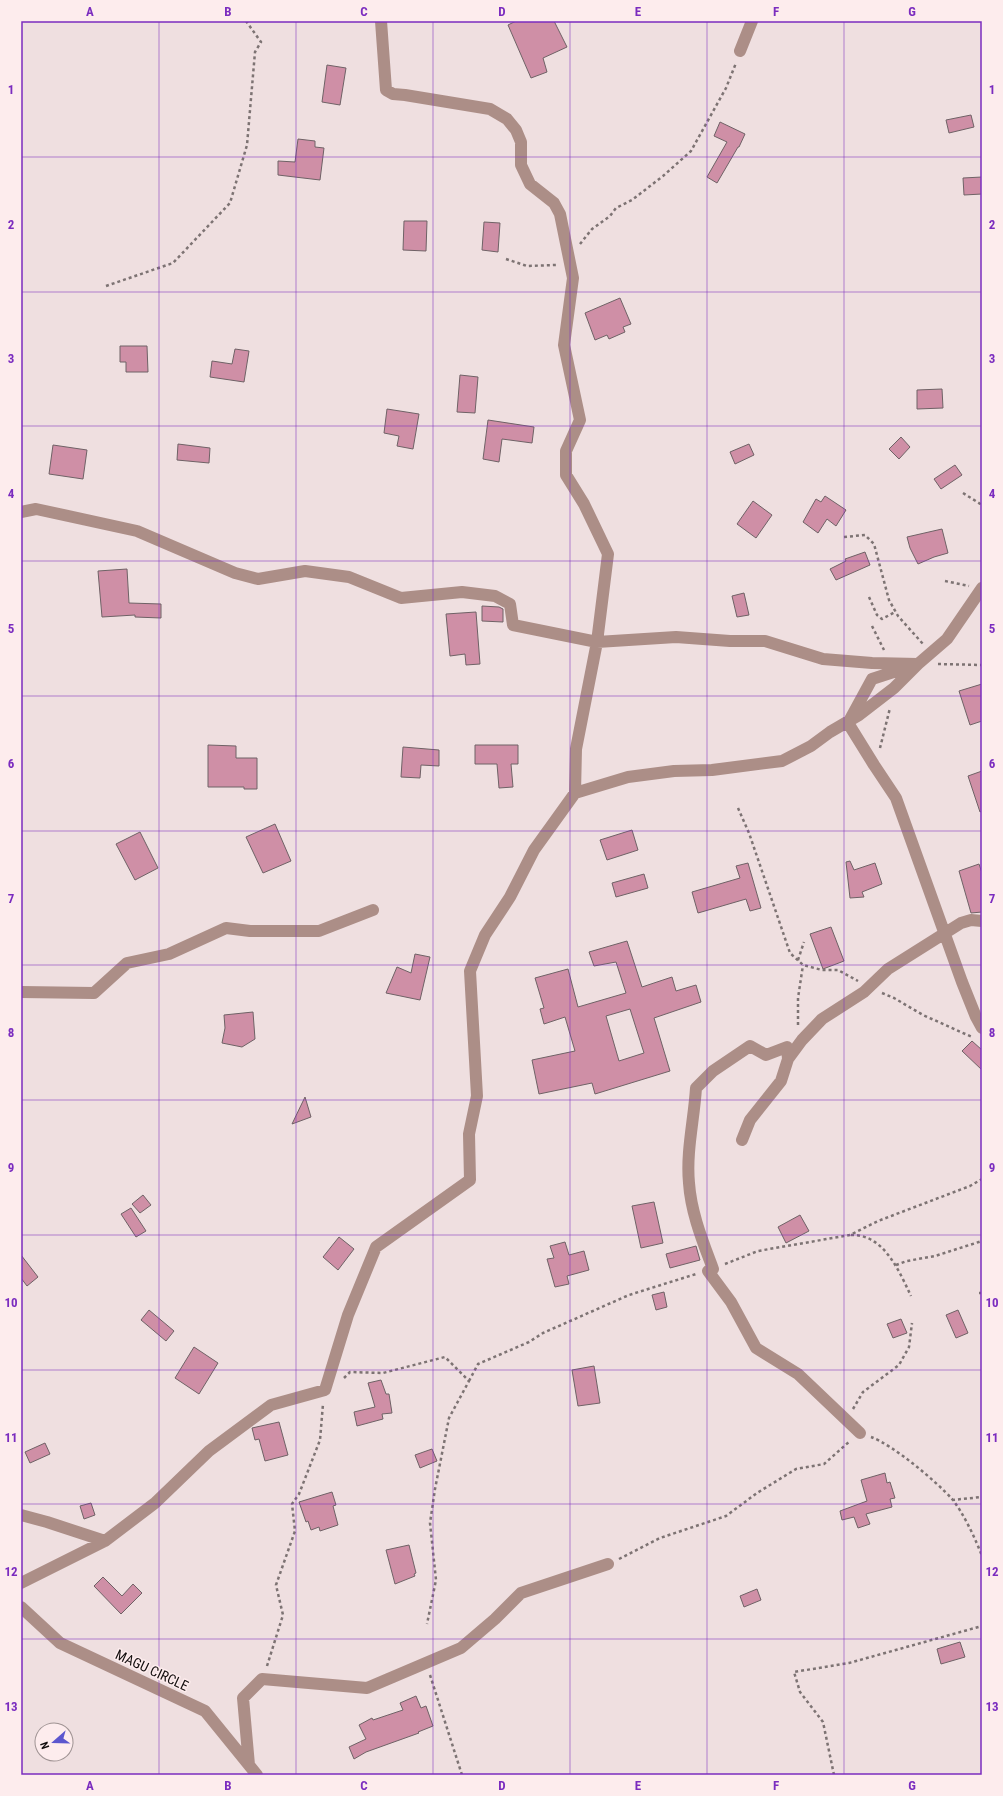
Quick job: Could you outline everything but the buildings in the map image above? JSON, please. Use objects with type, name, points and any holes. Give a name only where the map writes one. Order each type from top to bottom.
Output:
[{"type":"street","points":[[21,1584],[105,1541],[155,1503],[209,1451],[271,1405],[325,1390],[348,1315],[376,1247],[470,1180],[468,1134],[477,1096],[470,971],[485,935],[510,897],[534,850],[576,793],[576,749],[597,642],[608,554],[584,504],[566,475],[566,451],[580,420],[564,345],[573,278],[568,260],[560,214],[554,203],[530,184],[521,165],[521,142],[516,130],[507,119],[490,109],[405,94],[393,94],[386,90],[381,21]]},
{"type":"street","points":[[740,51],[752,21]]},
{"type":"street","points":[[21,512],[36,509],[137,531],[235,573],[258,579],[305,571],[349,577],[401,598],[462,592],[495,596],[510,604],[514,625],[597,642],[676,637],[730,641],[765,641],[823,659],[888,663],[919,662]]},
{"type":"street","points":[[576,793],[628,777],[674,771],[737,767],[782,761],[811,746],[830,732],[848,723],[894,688],[919,662],[947,638],[980,591]]},
{"type":"street","points":[[848,723],[872,679],[919,662]]},
{"type":"street","points":[[848,723],[896,798],[973,1010],[982,1028]]},
{"type":"street","points":[[21,992],[94,992],[127,962],[169,954],[226,928],[250,931],[319,931],[373,910]]},
{"type":"street","points":[[742,1140],[750,1120],[781,1081],[788,1059],[822,1019],[864,992],[888,969],[961,923],[971,920],[982,921]]},
{"type":"street","points":[[788,1059],[787,1047],[766,1055],[750,1046],[713,1071],[696,1088],[690,1135],[689,1183],[710,1270],[731,1302],[756,1348],[798,1374],[860,1433]]},
{"type":"street","points":[[21,1515],[105,1541]]},
{"type":"street","points":[[248,1765],[243,1698],[262,1679],[367,1688],[461,1648],[495,1619],[520,1593],[608,1564]]},
{"type":"street","name":"MAGU CIRCLE","points":[[21,1607],[60,1643],[205,1711],[256,1775]]},
{"type":"street","points":[[21,1619],[38,1622]]},
{"type":"path","points":[[106,286],[173,263],[230,203],[247,145],[255,52],[261,42],[246,21]]},
{"type":"path","points":[[506,259],[527,266],[562,264],[568,260],[592,229],[610,216],[616,208],[632,200],[692,152],[726,88],[740,51]]},
{"type":"path","points":[[963,492],[982,505]]},
{"type":"path","points":[[844,537],[865,535],[874,544],[889,600],[895,612],[928,648],[929,651],[919,662]]},
{"type":"path","points":[[945,581],[968,586],[980,591]]},
{"type":"path","points":[[870,597],[877,615],[882,619],[895,612]]},
{"type":"path","points":[[872,626],[885,652],[888,663]]},
{"type":"path","points":[[919,662],[982,665]]},
{"type":"path","points":[[874,765],[883,741],[894,688]]},
{"type":"path","points":[[738,808],[790,953],[803,965],[822,970],[838,970],[870,986],[874,990],[894,998],[923,1015],[978,1040]]},
{"type":"path","points":[[798,960],[804,942]]},
{"type":"path","points":[[798,1046],[798,998],[803,965]]},
{"type":"path","points":[[850,1235],[859,1235],[872,1240],[893,1260],[910,1296]]},
{"type":"path","points":[[896,1265],[907,1261],[935,1256],[982,1241]]},
{"type":"path","points":[[849,1422],[852,1410],[863,1392],[899,1365],[909,1347],[912,1323]]},
{"type":"path","points":[[340,1382],[350,1372],[383,1373],[445,1357],[469,1381],[449,1418],[435,1489],[430,1524],[436,1580],[427,1624]]},
{"type":"path","points":[[266,1667],[283,1616],[276,1585],[295,1531],[292,1504],[299,1494],[320,1440],[325,1390]]},
{"type":"path","points":[[608,1564],[660,1538],[726,1516],[757,1493],[796,1469],[824,1464],[860,1433],[883,1441],[923,1473],[952,1500],[976,1539],[982,1556]]},
{"type":"path","points":[[952,1500],[982,1497]]},
{"type":"path","points":[[834,1775],[823,1722],[800,1692],[794,1672],[849,1663],[982,1626]]},
{"type":"path","points":[[426,1664],[462,1775]]}]
